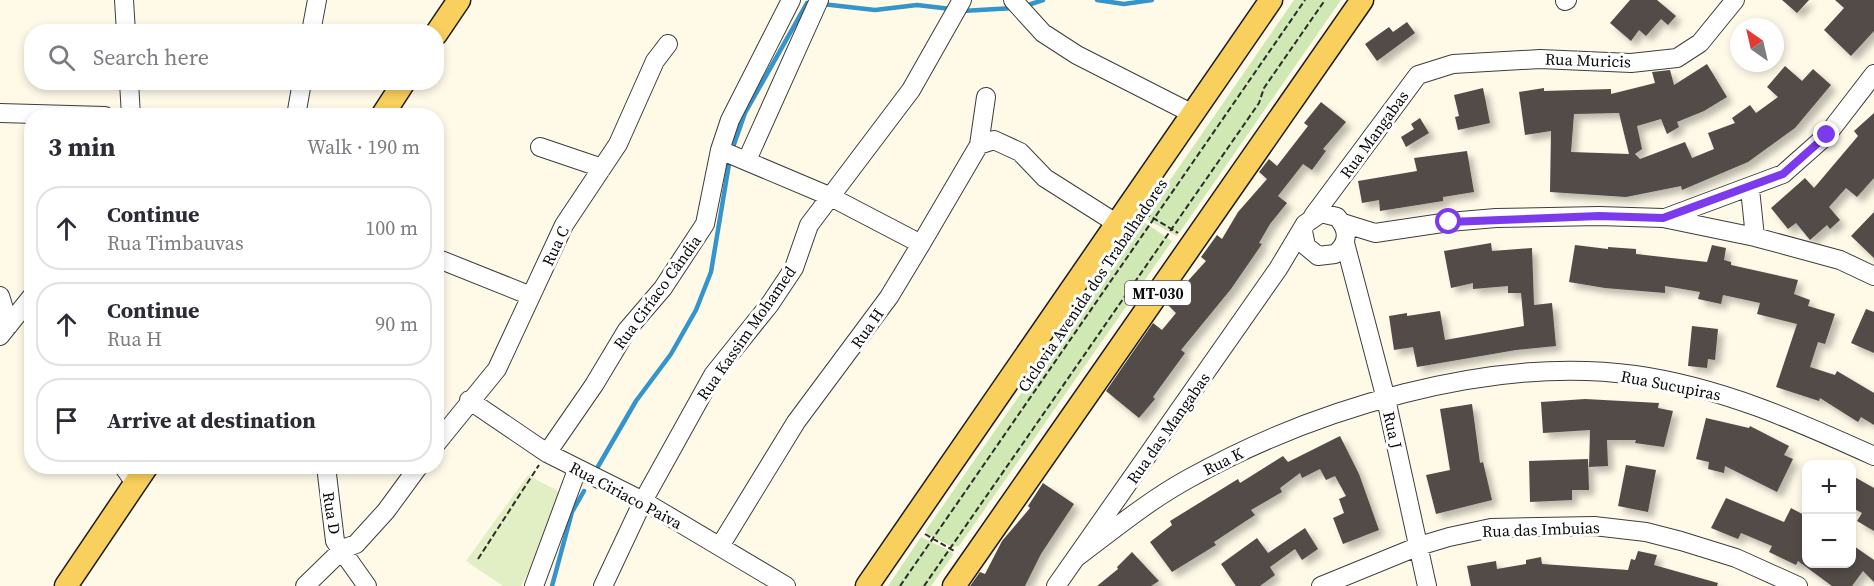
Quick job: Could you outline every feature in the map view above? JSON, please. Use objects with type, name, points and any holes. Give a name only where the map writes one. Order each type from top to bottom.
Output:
[{"type":"main road","points":[[443,24],[459,0]]},
{"type":"main road","points":[[867,586],[1271,0]]},
{"type":"main road","name":"MT-030","points":[[954,586],[1362,0]]},
{"type":"main road","points":[[387,108],[399,90]]},
{"type":"main road","points":[[66,586],[134,474]]},
{"type":"street","points":[[124,0],[126,24]]},
{"type":"street","points":[[312,24],[317,0]]},
{"type":"street","name":"Rua Ciríaco Cândia","points":[[547,453],[594,385],[627,330],[663,288],[705,224],[731,155],[730,120],[791,0]]},
{"type":"street","name":"Rua Muricis","points":[[1418,75],[1453,64],[1540,58],[1631,63],[1677,58],[1700,43],[1735,0]]},
{"type":"street","name":"Rua Kassim Mohamed","points":[[603,586],[643,501],[713,375],[770,304],[794,268],[808,225],[911,90],[950,18],[962,1]]},
{"type":"street","points":[[1018,5],[1043,33],[1077,55],[1191,113]]},
{"type":"street","points":[[816,7],[731,155],[829,196],[921,244]]},
{"type":"street","name":"Rua C","points":[[444,433],[469,400],[497,369],[564,225],[618,144],[656,61],[668,44]]},
{"type":"street","points":[[1663,218],[1749,189],[1783,174],[1827,135],[1874,74]]},
{"type":"street","name":"Rua Mangabas","points":[[1309,220],[1332,194],[1398,99],[1418,75]]},
{"type":"street","points":[[129,90],[131,108]]},
{"type":"street","points":[[297,108],[301,90]]},
{"type":"street","name":"Rua H","points":[[720,546],[796,422],[889,297],[921,244],[979,145],[986,97]]},
{"type":"street","points":[[0,113],[24,114]]},
{"type":"street","points":[[979,145],[994,140],[1020,152],[1046,178],[1116,223]]},
{"type":"street","points":[[540,147],[602,168]]},
{"type":"street","points":[[1749,189],[1755,237]]},
{"type":"street","name":"Rua J","points":[[1332,194],[1386,399],[1427,586]]},
{"type":"street","points":[[1355,275],[1306,246],[1303,231],[1309,220],[1321,213],[1356,242],[1375,234],[1449,222],[1496,218],[1599,216],[1663,218],[1755,237],[1840,260],[1874,276]]},
{"type":"street","name":"Rua das Mangabas","points":[[1056,586],[1278,269],[1309,220]]},
{"type":"street","points":[[1278,269],[1295,260],[1323,256],[1341,249],[1343,231]]},
{"type":"street","points":[[444,261],[531,296]]},
{"type":"street","points":[[0,296],[4,330]]},
{"type":"street","points":[[4,330],[24,306]]},
{"type":"street","name":"Rua Sucupiras","points":[[1386,399],[1455,383],[1523,373],[1569,371],[1635,375],[1740,399],[1787,416],[1874,456]]},
{"type":"street","name":"Rua K","points":[[1077,557],[1187,479],[1277,435],[1318,418],[1386,399]]},
{"type":"street","name":"Rua Ciriaco Paiva","points":[[469,400],[547,453],[643,501],[786,586]]},
{"type":"street","points":[[534,586],[577,470]]},
{"type":"street","name":"Rua D","points":[[327,474],[335,541],[343,549],[367,586]]},
{"type":"street","points":[[305,586],[343,549],[356,544],[413,474]]},
{"type":"street","name":"Rua das Imbuias","points":[[1321,586],[1419,546],[1491,528],[1594,526],[1646,532],[1681,541],[1736,558],[1798,586]]},
{"type":"path","name":"Ciclovia Avenida dos Trabalhadores","points":[[900,586],[1305,0]]},
{"type":"path","name":"Ciclovia Avenida dos Trabalhadores","points":[[924,586],[1259,103],[1264,87],[1325,0]]},
{"type":"path","points":[[1130,203],[1193,243]]},
{"type":"path","points":[[478,559],[547,453]]},
{"type":"path","points":[[909,525],[972,561]]},
{"type":"green space","points":[[1294,0],[1341,0],[1177,236],[1144,218]]},
{"type":"green space","points":[[1140,222],[1144,222],[1172,241],[959,546],[952,547],[927,534],[926,530]]},
{"type":"green space","points":[[528,475],[567,496],[521,586],[503,586],[466,561]]},
{"type":"green space","points":[[921,537],[952,552],[953,555],[931,586],[888,586]]},
{"type":"building","points":[[1630,0],[1657,0],[1676,16],[1668,25],[1661,19],[1646,36],[1639,30],[1631,41],[1610,23]]},
{"type":"building","points":[[1782,0],[1809,0],[1797,13]]},
{"type":"building","points":[[1835,0],[1874,0],[1874,31],[1851,56],[1824,30],[1844,8]]},
{"type":"building","points":[[1407,22],[1415,33],[1377,61],[1365,44],[1389,27],[1393,32]]},
{"type":"building","points":[[1707,64],[1727,97],[1704,111],[1677,122],[1679,127],[1667,134],[1661,119],[1637,126],[1642,149],[1635,154],[1640,159],[1685,142],[1692,158],[1714,149],[1708,133],[1735,123],[1732,118],[1750,105],[1756,113],[1778,97],[1767,87],[1780,72],[1784,72],[1785,66],[1802,81],[1813,69],[1831,85],[1795,128],[1748,162],[1682,190],[1681,186],[1626,197],[1550,192],[1551,131],[1525,135],[1519,92],[1544,88],[1544,91],[1611,89],[1611,94],[1655,83],[1652,72],[1670,70],[1674,85]],"holes":[[[1619,113],[1629,154],[1571,152],[1574,114]]]},
{"type":"building","points":[[1483,88],[1490,123],[1458,130],[1455,117],[1459,116],[1454,95]]},
{"type":"building","points":[[1321,102],[1346,122],[1323,149],[1326,151],[1312,170],[1303,164],[1278,196],[1287,203],[1270,224],[1259,243],[1262,244],[1231,289],[1181,350],[1185,353],[1153,397],[1155,399],[1139,418],[1106,391],[1153,323],[1162,330],[1176,313],[1167,304],[1206,261],[1201,257],[1217,235],[1222,239],[1238,212],[1267,179],[1259,172],[1269,159],[1277,166],[1308,126],[1304,123]]},
{"type":"building","points":[[1874,113],[1874,178],[1857,197],[1846,188],[1829,207],[1840,220],[1830,229],[1827,225],[1810,240],[1796,223],[1788,229],[1771,208],[1805,178],[1814,188],[1858,136],[1854,131]]},
{"type":"building","points":[[1420,118],[1429,133],[1406,147],[1401,137],[1414,129],[1411,124]]},
{"type":"building","points":[[1467,151],[1474,192],[1443,197],[1443,201],[1380,211],[1379,200],[1362,203],[1358,181],[1417,171],[1414,158]]},
{"type":"building","points":[[1874,212],[1874,258],[1851,236]]},
{"type":"building","points":[[1491,243],[1492,251],[1532,248],[1534,305],[1552,303],[1556,346],[1516,350],[1417,367],[1413,347],[1394,350],[1389,316],[1440,311],[1445,340],[1524,326],[1521,293],[1508,293],[1508,286],[1473,289],[1473,283],[1451,288],[1444,251]]},
{"type":"building","points":[[1575,245],[1608,249],[1608,247],[1636,249],[1636,254],[1707,262],[1712,245],[1726,248],[1724,260],[1731,262],[1731,265],[1798,280],[1794,294],[1810,300],[1808,306],[1835,314],[1825,344],[1818,342],[1810,367],[1835,375],[1837,371],[1874,393],[1874,425],[1861,417],[1858,422],[1820,398],[1819,401],[1776,387],[1797,324],[1757,314],[1760,303],[1723,295],[1721,304],[1698,299],[1700,292],[1665,286],[1665,293],[1605,288],[1569,282]]},
{"type":"building","points":[[1866,309],[1874,312],[1874,353],[1851,343]]},
{"type":"building","points":[[1692,326],[1718,329],[1715,360],[1708,359],[1707,368],[1688,366]]},
{"type":"building","points":[[1585,399],[1659,403],[1658,408],[1673,411],[1664,447],[1635,443],[1636,440],[1607,440],[1608,466],[1589,467],[1590,430],[1543,433],[1541,402]]},
{"type":"building","points":[[1472,404],[1480,463],[1483,462],[1492,500],[1436,514],[1426,475],[1450,470],[1440,409]]},
{"type":"building","points":[[1706,418],[1749,428],[1750,426],[1789,446],[1784,455],[1793,459],[1777,492],[1725,466],[1724,473],[1708,469],[1709,462],[1696,459]]},
{"type":"building","points":[[1340,436],[1359,474],[1379,530],[1343,544],[1333,518],[1344,513],[1339,499],[1346,496],[1335,476],[1326,480],[1320,469],[1302,478],[1300,473],[1280,488],[1282,492],[1251,510],[1255,515],[1214,542],[1216,545],[1172,572],[1150,542],[1172,525],[1170,521],[1238,479],[1240,483],[1283,456],[1288,462]]},
{"type":"building","points":[[1588,459],[1589,490],[1572,490],[1572,500],[1530,502],[1529,461]]},
{"type":"building","points":[[1626,465],[1656,470],[1648,512],[1618,506]]},
{"type":"building","points":[[1856,478],[1874,488],[1874,531],[1857,521],[1862,513],[1856,510]]},
{"type":"building","points":[[1043,483],[1074,504],[1041,554],[1025,586],[970,586],[980,572],[985,574],[1002,541],[1030,508],[1028,506]]},
{"type":"building","points":[[1726,498],[1784,522],[1791,508],[1802,514],[1802,564],[1798,561],[1796,565],[1769,552],[1772,546],[1741,533],[1738,539],[1711,528]]},
{"type":"building","points":[[1305,528],[1318,549],[1302,560],[1295,549],[1270,567],[1275,575],[1260,586],[1236,586],[1221,564],[1257,538],[1268,553]]},
{"type":"building","points":[[1856,547],[1874,560],[1874,582],[1863,571],[1852,586],[1832,586],[1808,568],[1856,568]]},
{"type":"building","points":[[1638,551],[1657,555],[1654,565],[1718,583],[1717,586],[1471,586],[1467,566],[1496,561],[1497,569],[1526,564],[1526,560],[1541,557],[1542,564],[1628,570],[1631,559],[1635,560]]},
{"type":"building","points":[[1132,552],[1159,581],[1151,586],[1097,586],[1118,569],[1117,567]]},
{"type":"waterway","points":[[1025,6],[1043,0]]},
{"type":"waterway","points":[[1097,0],[1124,4],[1152,0]]},
{"type":"waterway","points":[[732,150],[745,113],[807,3],[811,4]]},
{"type":"waterway","points":[[822,4],[875,10],[917,5],[951,9]]},
{"type":"waterway","points":[[962,11],[1014,8]]},
{"type":"waterway","points":[[596,470],[636,401],[671,354],[696,310],[711,272],[730,158]]},
{"type":"waterway","points":[[552,586],[572,512],[584,491]]},
{"type":"route","points":[[1449,222],[1496,218],[1599,216],[1663,218],[1749,189],[1783,174],[1827,135]]}]
